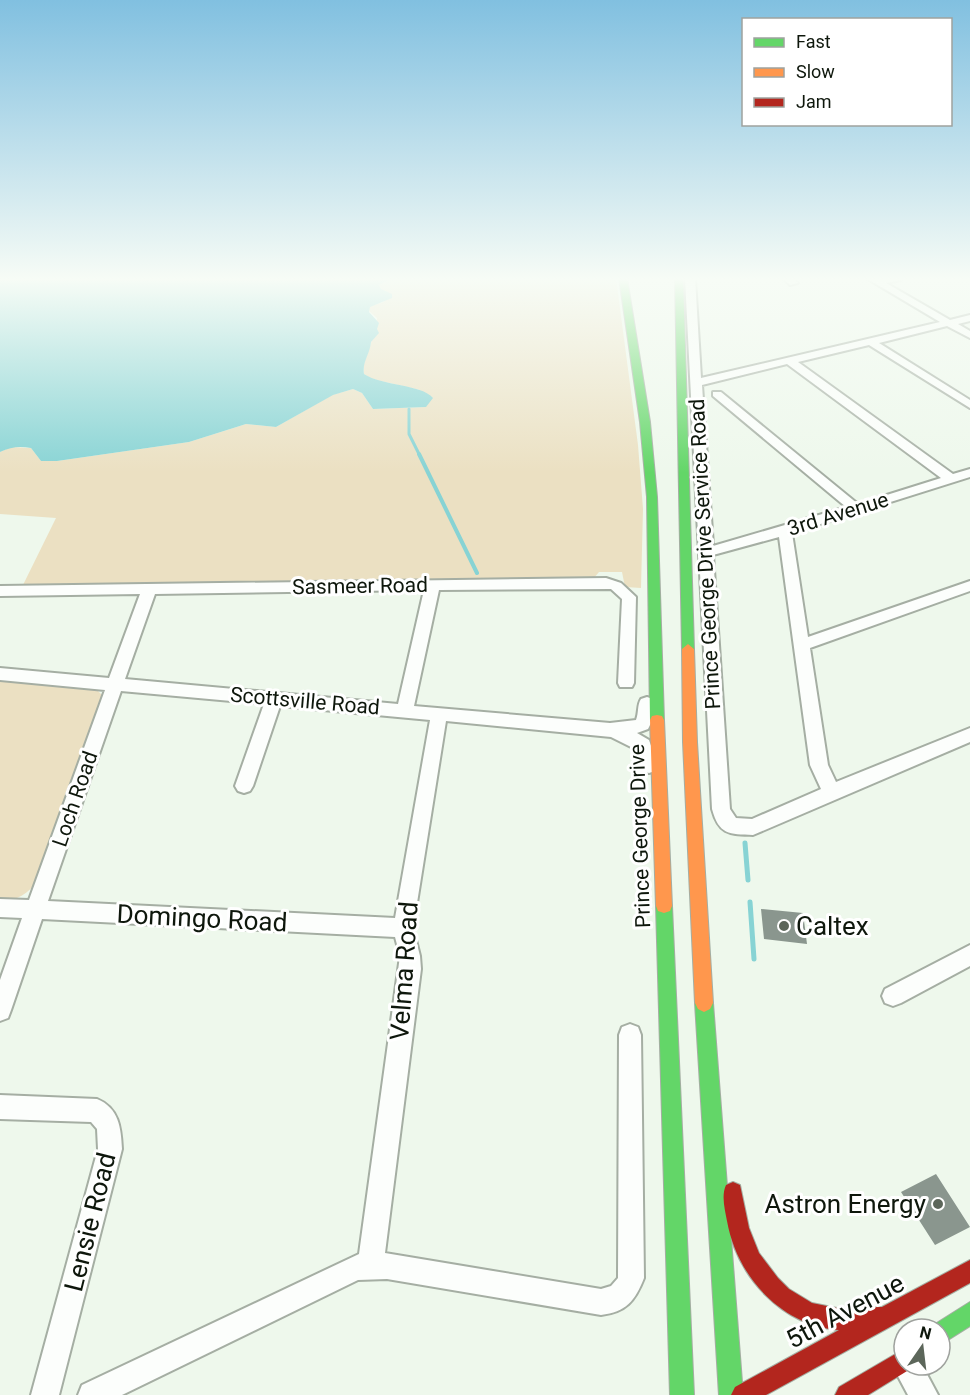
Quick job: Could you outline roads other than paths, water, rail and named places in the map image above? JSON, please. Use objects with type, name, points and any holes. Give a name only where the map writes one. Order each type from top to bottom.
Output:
[{"type":"main road","name":"Prince George Drive","points":[[634,343],[650,468],[654,642],[682,1395]]},
{"type":"main road","points":[[680,343],[689,723],[709,1089],[731,1395]]},
{"type":"main road","points":[[709,1089],[724,1129],[728,1149]]},
{"type":"main road","points":[[731,1172],[741,1237],[751,1257],[771,1285],[789,1301],[812,1314],[843,1320],[882,1318]]},
{"type":"main road","name":"5th Avenue","points":[[743,1395],[970,1271]]},
{"type":"main road","points":[[952,1326],[970,1313]]},
{"type":"main road","points":[[847,1395],[892,1369]]},
{"type":"street","name":"Prince George Drive Service Road","points":[[693,343],[721,809],[724,820],[732,826],[753,827],[832,792]]},
{"type":"street","points":[[695,384],[867,343]]},
{"type":"street","points":[[873,343],[970,405]]},
{"type":"street","points":[[791,362],[951,479]]},
{"type":"street","points":[[717,394],[855,508]]},
{"type":"street","name":"3rd Avenue","points":[[706,552],[785,531],[970,473]]},
{"type":"street","points":[[785,531],[819,765],[832,792],[970,735]]},
{"type":"street","name":"Sasmeer Road","points":[[0,591],[606,583],[616,586],[627,594],[630,601],[626,683]]},
{"type":"street","points":[[405,710],[433,585]]},
{"type":"street","points":[[802,645],[970,586]]},
{"type":"street","name":"Loch Road","points":[[0,1010],[37,910],[114,684],[150,589]]},
{"type":"street","name":"Scottsville Road","points":[[0,674],[610,730],[636,727],[645,720],[654,642]]},
{"type":"street","points":[[244,786],[274,698]]},
{"type":"street","name":"Velma Road","points":[[370,1266],[410,969],[408,945],[403,928],[439,714]]},
{"type":"street","name":"Scottsville Road","points":[[610,730],[638,741],[646,750],[650,786],[662,824]]},
{"type":"street","name":"Domingo Road","points":[[0,908],[403,928]]},
{"type":"street","points":[[893,996],[970,955]]},
{"type":"street","points":[[92,1395],[344,1272],[370,1266],[387,1266],[601,1302],[616,1301],[626,1293],[631,1278],[632,1261],[630,1035]]},
{"type":"street","name":"Lensie Road","points":[[0,1107],[97,1111],[109,1125],[110,1149],[45,1395]]},
{"type":"street","points":[[913,1377],[924,1395]]},
{"type":"water","points":[[0,343],[371,343],[364,374],[381,381],[420,390],[433,398],[426,407],[373,409],[362,393],[353,389],[333,395],[276,427],[246,424],[189,442],[57,461],[41,461],[31,448],[15,447],[0,452]]},
{"type":"waterway","points":[[409,409],[409,434],[419,454]]},
{"type":"waterway","points":[[419,454],[477,573]]},
{"type":"waterway","points":[[745,843],[748,880]]},
{"type":"waterway","points":[[750,902],[754,959]]},
{"type":"place","name":"Caltex","points":[[784,926]]},
{"type":"place","name":"Astron Energy","points":[[938,1204]]}]
